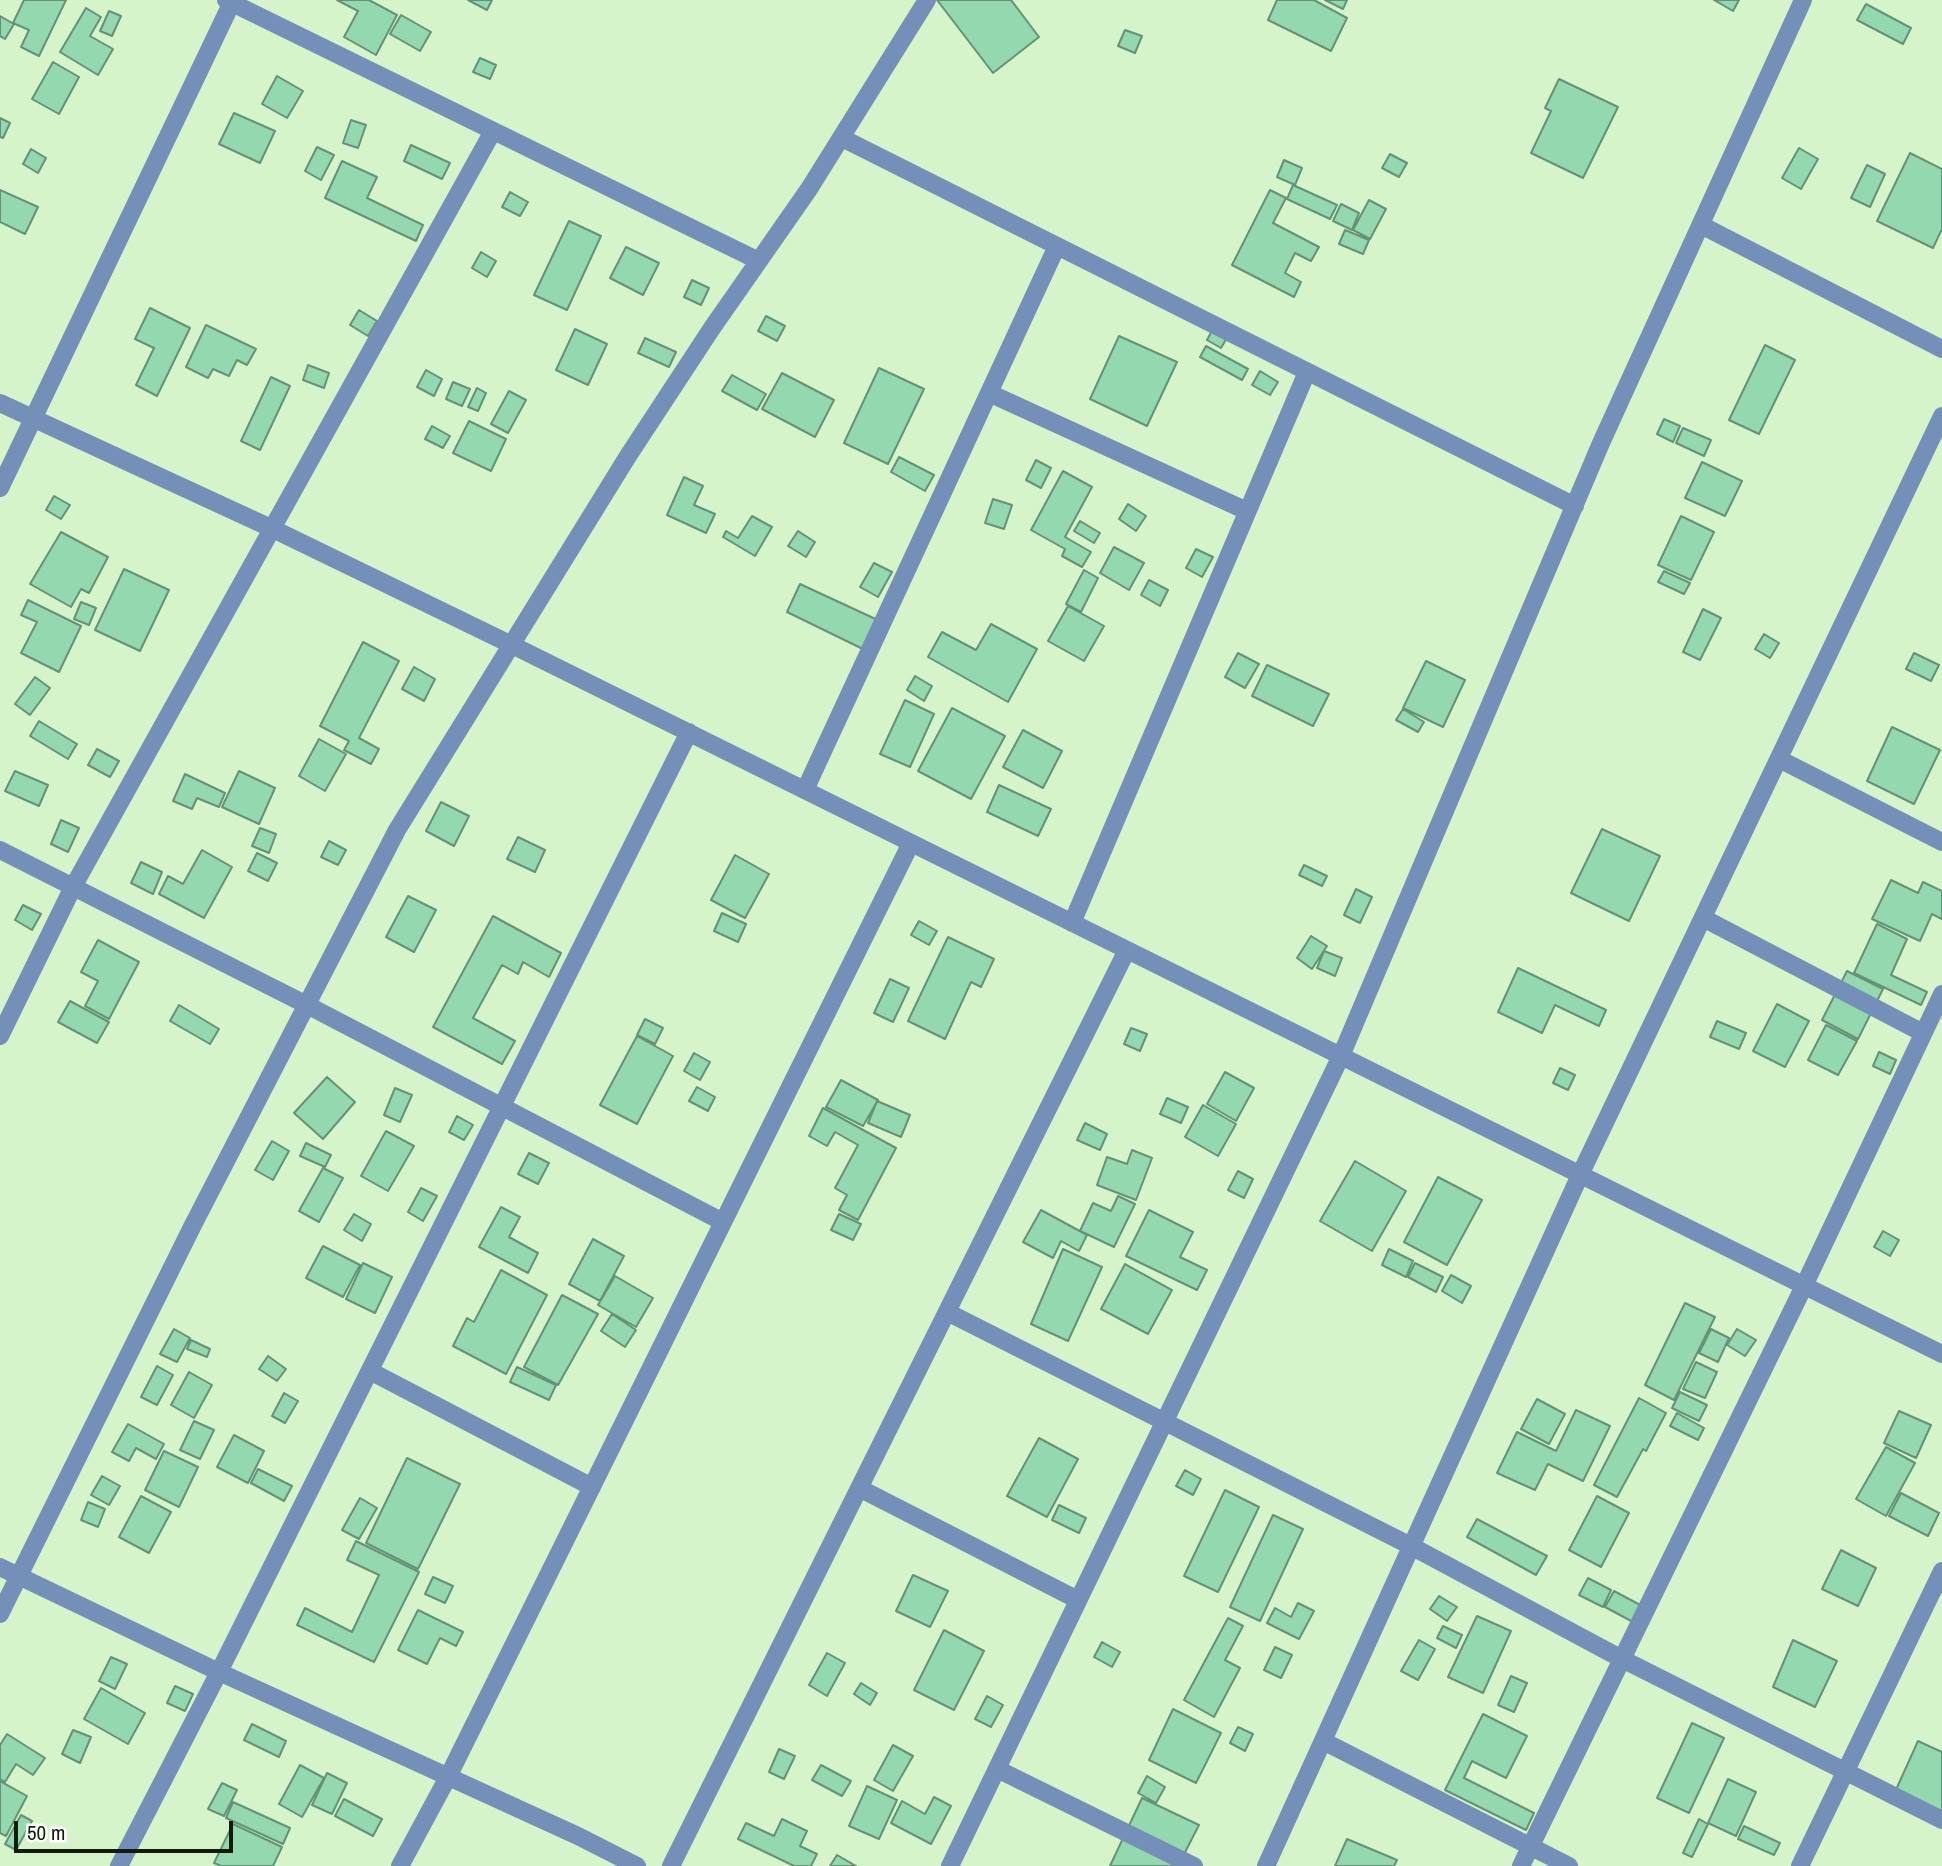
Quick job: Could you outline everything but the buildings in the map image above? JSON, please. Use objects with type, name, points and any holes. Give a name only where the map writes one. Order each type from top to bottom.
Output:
[{"type":"street","points":[[0,1614],[193,1225],[397,830],[671,389],[842,138],[927,0]]},
{"type":"street","points":[[950,1866],[1341,1056],[1575,506],[1803,0]]},
{"type":"street","points":[[0,488],[230,1],[760,261]]},
{"type":"street","points":[[0,1036],[73,887],[493,131]]},
{"type":"street","points":[[842,138],[1575,506]]},
{"type":"street","points":[[1700,225],[1942,349]]},
{"type":"street","points":[[805,790],[1057,246]]},
{"type":"street","points":[[1072,923],[1307,372]]},
{"type":"street","points":[[989,393],[1247,511]]},
{"type":"street","points":[[0,403],[273,528],[512,645],[1942,1354]]},
{"type":"street","points":[[1266,1866],[1580,1175],[1942,416]]},
{"type":"street","points":[[119,1866],[219,1672],[689,732]]},
{"type":"street","points":[[1779,759],[1942,842]]},
{"type":"street","points":[[400,1866],[448,1777],[911,843]]},
{"type":"street","points":[[0,850],[307,1004],[723,1222]]},
{"type":"street","points":[[1703,918],[1923,1033]]},
{"type":"street","points":[[671,1866],[1127,950]]},
{"type":"street","points":[[1521,1866],[1804,1286],[1942,994]]},
{"type":"street","points":[[947,1311],[1411,1546],[1622,1659],[1942,1820]]},
{"type":"street","points":[[370,1371],[592,1487]]},
{"type":"street","points":[[859,1488],[1078,1600]]},
{"type":"street","points":[[0,1567],[637,1866]]},
{"type":"street","points":[[1800,1866],[1942,1571]]},
{"type":"street","points":[[1323,1741],[1569,1866]]},
{"type":"street","points":[[997,1769],[1194,1866]]}]
